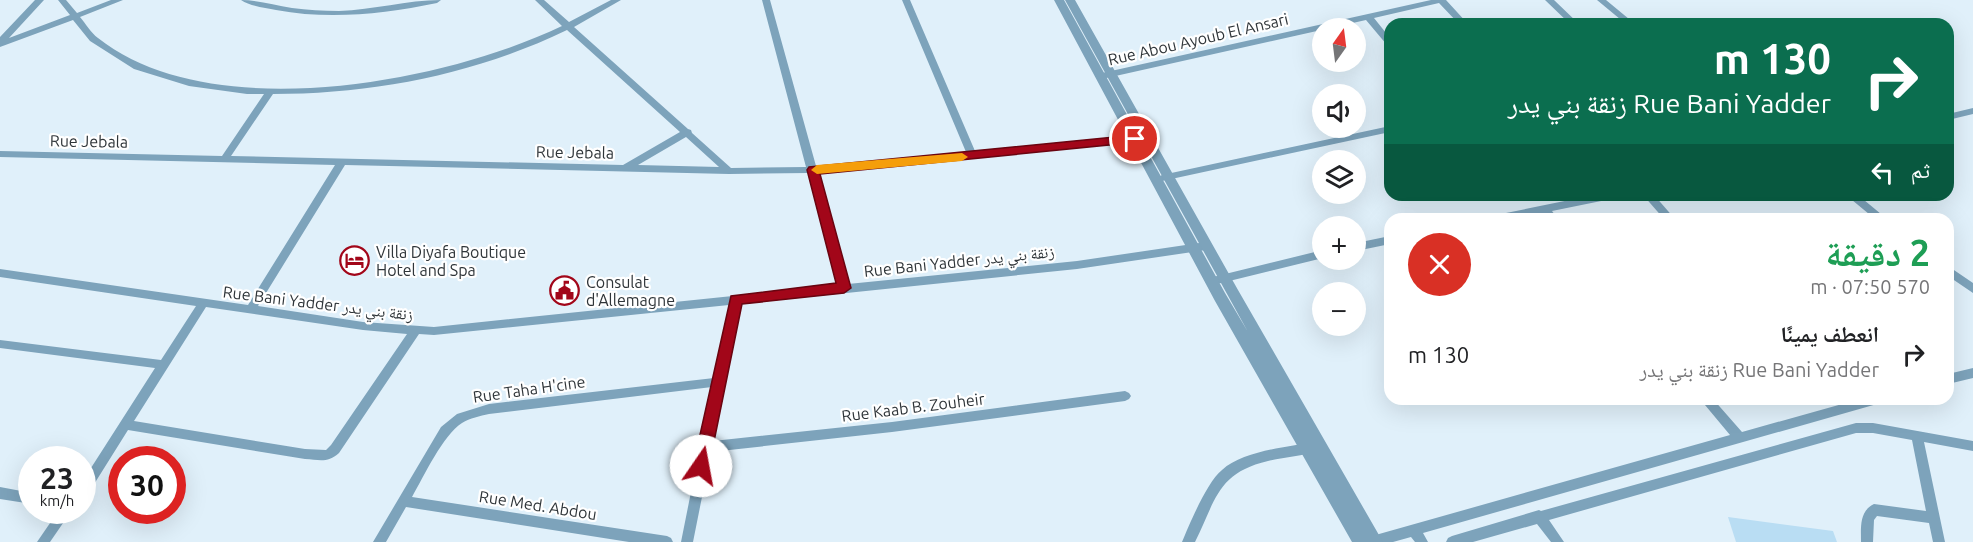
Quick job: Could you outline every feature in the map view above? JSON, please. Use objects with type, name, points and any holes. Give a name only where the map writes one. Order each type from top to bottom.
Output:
[{"type":"street","points":[[0,43],[40,0]]},
{"type":"street","points":[[63,0],[72,18],[92,40],[124,61],[210,87],[269,93],[372,84],[428,75],[503,53],[570,27],[617,0]]},
{"type":"street","points":[[0,43],[119,0]]},
{"type":"street","points":[[245,0],[300,11],[343,13],[378,11],[437,0]]},
{"type":"street","points":[[538,0],[729,171]]},
{"type":"street","points":[[766,0],[844,288]]},
{"type":"street","points":[[906,0],[972,156]]},
{"type":"street","points":[[1441,0],[1458,18]]},
{"type":"street","name":"Rue Abou Ayoub El Ansari","points":[[1107,75],[1441,0]]},
{"type":"street","points":[[1549,0],[1568,18]]},
{"type":"street","points":[[1601,0],[1624,18]]},
{"type":"street","points":[[1067,1],[1217,279],[1371,542],[1418,537],[1740,438],[1856,405]]},
{"type":"street","points":[[1368,16],[1384,36]]},
{"type":"street","points":[[225,158],[269,93]]},
{"type":"street","points":[[1954,116],[1973,111]]},
{"type":"street","points":[[1162,178],[1384,130]]},
{"type":"street","points":[[626,168],[688,132]]},
{"type":"street","name":"Rue Jebala","points":[[0,154],[729,171],[813,170],[1141,139]]},
{"type":"street","points":[[251,309],[342,162]]},
{"type":"street","points":[[1525,213],[1583,201]]},
{"type":"street","points":[[1654,201],[1665,213]]},
{"type":"street","points":[[1859,201],[1874,213]]},
{"type":"street","points":[[1545,209],[1548,213]]},
{"type":"street","points":[[1366,245],[1384,241]]},
{"type":"street","name":"Rue Bani Yadder زنقة بني يدر","points":[[0,273],[415,331],[461,329],[1077,265],[1200,247]]},
{"type":"street","points":[[1217,279],[1312,257]]},
{"type":"street","points":[[1954,275],[1973,289]]},
{"type":"street","points":[[687,542],[717,382],[736,299]]},
{"type":"street","points":[[96,472],[203,303]]},
{"type":"street","points":[[127,425],[326,456],[334,450],[415,331]]},
{"type":"street","points":[[0,344],[165,365]]},
{"type":"street","points":[[1954,378],[1973,373]]},
{"type":"street","name":"Rue Taha H'cine","points":[[379,542],[448,427],[467,414],[717,382]]},
{"type":"street","name":"Rue Kaab B. Zouheir","points":[[705,447],[892,427],[1125,396]]},
{"type":"street","points":[[1711,405],[1740,438]]},
{"type":"street","points":[[1452,542],[1856,428],[1973,446]]},
{"type":"street","points":[[1917,437],[1939,542]]},
{"type":"street","points":[[1188,542],[1226,474],[1251,462],[1314,447]]},
{"type":"street","points":[[0,493],[18,496]]},
{"type":"street","name":"Rue Med. Abdou","points":[[403,501],[667,542]]},
{"type":"street","points":[[1867,542],[1868,518],[1874,510],[1934,518]]},
{"type":"street","points":[[1539,516],[1558,542]]},
{"type":"street","points":[[43,542],[56,524]]},
{"type":"shaded area","points":[[1728,517],[1833,531],[1837,542],[1736,542]]},
{"type":"slow traffic","points":[[817,170],[962,157]]},
{"type":"place","name":"Villa Diyafa Boutique Hotel and Spa","points":[[355,261]]},
{"type":"place","name":"Consulat d'Allemagne","points":[[565,291]]},
{"type":"route","points":[[701,466],[736,299],[844,288],[813,170],[1135,139]]}]
